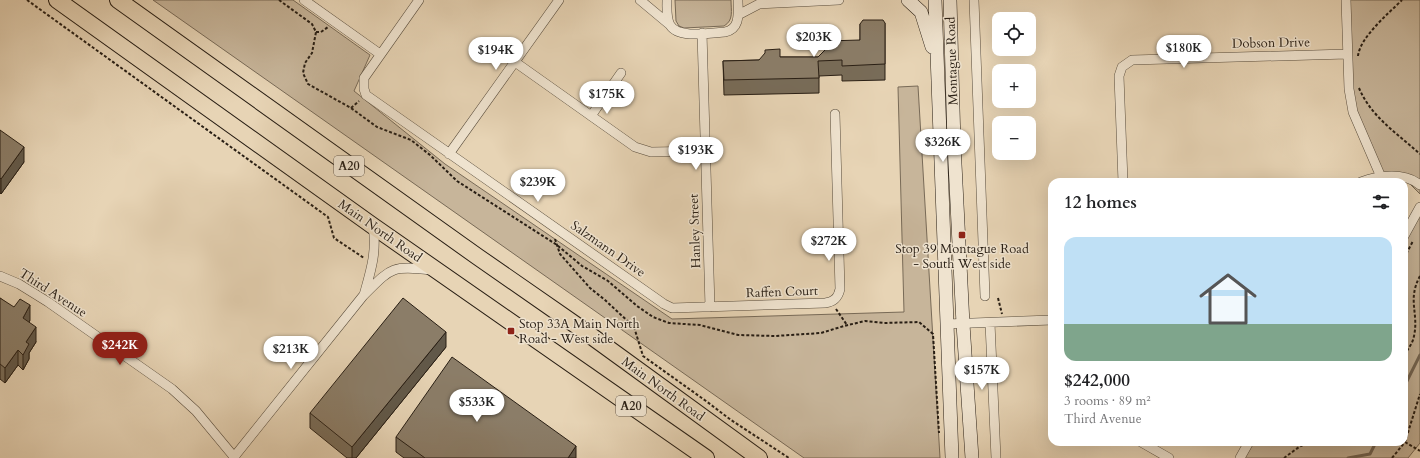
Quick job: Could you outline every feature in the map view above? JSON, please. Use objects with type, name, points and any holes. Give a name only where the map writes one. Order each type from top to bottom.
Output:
[{"type":"highway","name":"Main North Road","points":[[57,0],[373,226],[706,458]]},
{"type":"highway","name":"Main North Road","points":[[118,0],[440,230],[583,330],[759,458]]},
{"type":"main road","points":[[908,0],[921,12],[937,64]]},
{"type":"main road","name":"Montague Road","points":[[935,0],[952,458]]},
{"type":"main road","name":"Montague Road","points":[[950,0],[954,144],[963,324],[972,458]]},
{"type":"street","points":[[304,0],[380,54],[419,0]]},
{"type":"street","points":[[449,154],[559,0]]},
{"type":"street","points":[[640,0],[670,24],[677,32],[684,34],[731,31],[736,24],[738,15],[738,0]]},
{"type":"street","points":[[667,0],[667,12],[670,24]]},
{"type":"street","points":[[738,15],[759,4],[839,0]]},
{"type":"street","points":[[974,0],[984,296]]},
{"type":"street","points":[[1346,0],[1349,89],[1353,112],[1382,177]]},
{"type":"street","name":"Hanley Street","points":[[702,33],[710,307]]},
{"type":"street","name":"Salzmann Drive","points":[[380,54],[364,78],[364,89],[369,98],[668,306],[677,308],[710,307]]},
{"type":"street","name":"Dobson Drive","points":[[1123,178],[1119,76],[1122,67],[1132,60],[1347,54]]},
{"type":"street","points":[[515,62],[636,147],[651,152],[706,151]]},
{"type":"street","points":[[591,116],[621,73]]},
{"type":"street","name":"Raffen Court","points":[[710,307],[825,303],[836,299],[840,289],[835,114]]},
{"type":"street","points":[[1378,178],[1402,176],[1414,179],[1420,185]]},
{"type":"street","points":[[1408,229],[1420,207]]},
{"type":"street","points":[[363,296],[374,254],[375,244],[373,226]]},
{"type":"street","points":[[235,457],[363,296],[386,273],[392,270],[410,267],[436,270]]},
{"type":"street","name":"Third Avenue","points":[[0,276],[19,284],[48,302],[172,389],[196,411],[235,457]]},
{"type":"street","points":[[947,324],[1048,320]]},
{"type":"street","points":[[990,323],[996,458]]},
{"type":"street","points":[[1148,446],[1168,458]]},
{"type":"street","points":[[1240,458],[1247,446]]},
{"type":"path","points":[[27,0],[328,217],[334,238],[367,260]]},
{"type":"path","points":[[279,0],[312,24],[316,32],[312,53],[305,63],[303,73],[308,84],[351,108],[377,127],[411,140],[430,155],[457,181],[557,246],[582,266],[608,282],[653,317],[669,323],[700,325],[738,335],[775,336],[822,333],[865,321],[884,323],[919,322],[933,334],[939,435]]},
{"type":"path","points":[[1358,61],[1359,50],[1370,34],[1402,0]]},
{"type":"path","points":[[316,32],[321,32],[330,25]]},
{"type":"path","points":[[1359,82],[1360,89],[1370,108],[1392,130],[1420,154]]},
{"type":"path","points":[[351,108],[362,99]]},
{"type":"path","points":[[550,224],[560,254],[590,288],[634,327],[643,356],[731,420],[789,458]]},
{"type":"path","points":[[1408,251],[1415,238]]},
{"type":"path","points":[[1408,349],[1414,336],[1414,290],[1420,276]]},
{"type":"path","points":[[998,298],[1002,315]]},
{"type":"path","points":[[834,307],[847,325]]},
{"type":"path","points":[[1408,432],[1420,394]]},
{"type":"path","points":[[1408,444],[1420,450]]},
{"type":"path","points":[[1284,458],[1301,446]]},
{"type":"path","points":[[1392,458],[1402,446]]},
{"type":"shaded area","points":[[153,0],[293,0],[370,55],[354,91],[445,164],[672,319],[904,312],[898,87],[918,86],[940,458],[804,458]]},
{"type":"shaded area","points":[[675,0],[731,0],[731,18],[724,26],[684,28],[679,26],[676,21]]},
{"type":"shaded area","points":[[1346,0],[1420,0],[1420,194],[1408,182],[1408,178],[1404,178],[1402,176],[1381,177],[1349,89]]},
{"type":"shaded area","points":[[1420,202],[1420,443],[1408,458],[1240,458],[1247,446],[1408,446],[1408,229],[1416,214]]},
{"type":"building","points":[[863,20],[883,20],[885,23],[885,64],[842,66],[842,60],[818,61],[819,78],[724,80],[723,61],[759,60],[765,53],[765,50],[780,49],[780,57],[818,57],[826,49],[826,41],[860,40],[860,24]]},
{"type":"building","points":[[0,130],[24,147],[1,179],[0,178]]},
{"type":"building","points":[[0,298],[14,307],[20,299],[30,305],[23,318],[36,327],[26,342],[29,344],[23,355],[18,350],[5,368],[0,364]]},
{"type":"building","points":[[403,298],[446,332],[352,447],[310,413]]},
{"type":"building","points":[[452,357],[576,446],[568,458],[425,458],[396,437]]},
{"type":"waterway","points":[[1408,379],[1420,355]]},
{"type":"waterway","points":[[1348,458],[1370,454],[1374,446]]},
{"type":"place","name":"Stop 39 Montague Road - South West side","points":[[962,235]]},
{"type":"place","name":"Stop 33A Main North Road - West side","points":[[511,331]]}]
